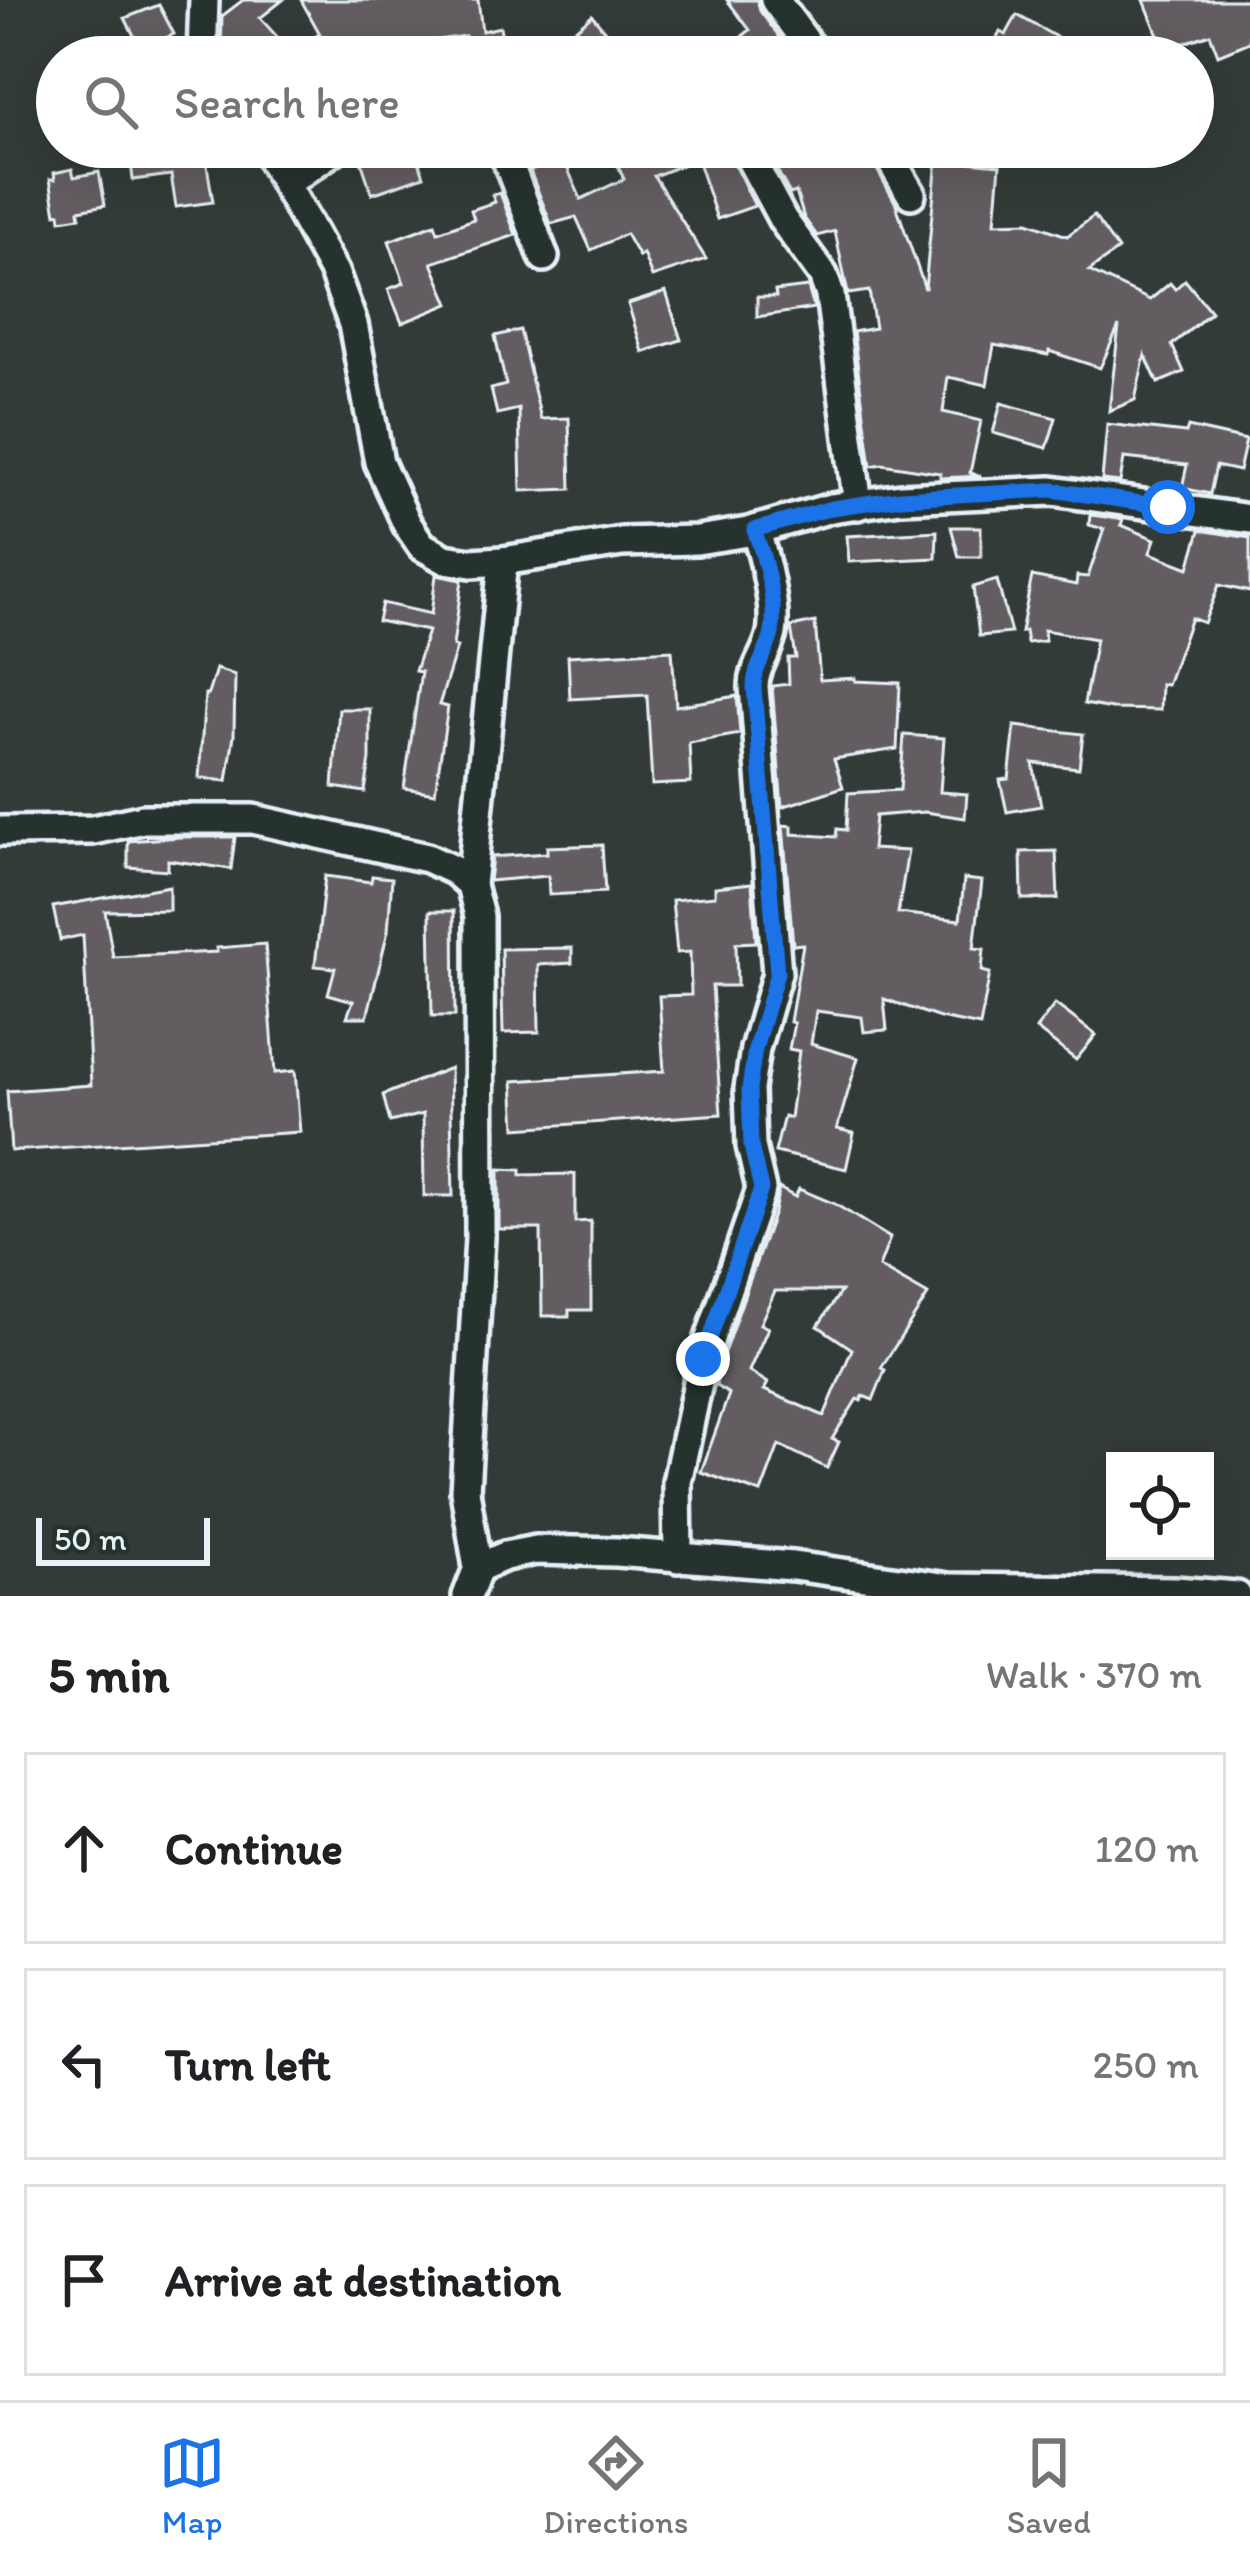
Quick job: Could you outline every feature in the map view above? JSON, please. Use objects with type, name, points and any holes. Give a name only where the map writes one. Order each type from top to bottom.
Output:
[{"type":"street","points":[[203,36],[204,0]]},
{"type":"street","points":[[775,0],[802,36]]},
{"type":"street","points":[[279,168],[334,272],[353,324],[379,462],[406,524],[422,546],[445,559],[502,561],[568,549],[697,540],[901,498],[1052,490],[1250,518]]},
{"type":"street","points":[[288,182],[308,168]]},
{"type":"street","points":[[510,168],[544,256]]},
{"type":"street","points":[[756,168],[783,220],[823,275],[830,295],[858,505]]},
{"type":"street","points":[[896,168],[911,194]]},
{"type":"street","points":[[678,1558],[677,1482],[703,1359],[761,1189],[751,1146],[749,1089],[777,973],[754,687],[754,672],[767,648],[773,616],[754,530]]},
{"type":"street","points":[[466,1596],[478,1568],[464,1491],[480,1238],[479,916],[471,885],[502,561]]},
{"type":"street","points":[[0,830],[93,830],[143,819],[253,819],[427,858],[471,885]]},
{"type":"street","points":[[478,1568],[536,1550],[616,1552],[793,1566],[950,1588],[1237,1596]]},
{"type":"building","points":[[243,0],[283,0],[260,18],[276,36],[222,36],[222,16]]},
{"type":"building","points":[[301,0],[478,0],[482,31],[500,27],[502,36],[316,36],[320,34]]},
{"type":"building","points":[[727,0],[757,0],[779,36],[743,36],[750,30]]},
{"type":"building","points":[[1144,0],[1250,0],[1250,42],[1218,55],[1210,34],[1158,36]]},
{"type":"building","points":[[159,5],[174,34],[134,36],[125,18]]},
{"type":"building","points":[[592,15],[609,36],[567,36]]},
{"type":"building","points":[[1017,15],[1054,36],[998,36],[1000,32],[1006,35]]},
{"type":"building","points":[[132,168],[207,168],[213,202],[176,207],[171,175],[133,180]]},
{"type":"building","points":[[363,168],[421,168],[424,176],[372,194]]},
{"type":"building","points":[[567,168],[581,199],[624,179],[619,168],[674,168],[654,176],[706,259],[652,277],[643,254],[639,257],[626,234],[591,250],[576,217],[551,224],[530,171]]},
{"type":"building","points":[[700,168],[736,168],[755,206],[717,219]]},
{"type":"building","points":[[776,168],[876,168],[895,202],[925,289],[936,168],[1000,168],[995,223],[1028,222],[1067,236],[1094,216],[1118,250],[1089,271],[1150,300],[1170,283],[1175,289],[1185,280],[1211,312],[1172,345],[1184,372],[1158,383],[1145,355],[1135,400],[1109,411],[1119,326],[1100,368],[1049,351],[1048,355],[994,345],[987,385],[948,377],[943,412],[981,421],[970,473],[981,476],[940,478],[940,473],[871,466],[853,332],[875,328],[869,291],[848,294],[835,231],[817,236],[804,218],[796,192],[790,194]]},
{"type":"building","points":[[72,169],[74,177],[99,172],[105,205],[79,210],[80,217],[61,220],[50,179],[55,179],[54,173]]},
{"type":"building","points":[[500,193],[516,235],[432,263],[449,304],[402,323],[388,289],[404,283],[389,241],[435,224],[438,232],[474,219],[471,210],[495,202],[492,195]]},
{"type":"building","points":[[808,287],[814,308],[757,317],[757,297],[776,297],[775,291]]},
{"type":"building","points":[[666,292],[681,340],[643,352],[628,304]]},
{"type":"building","points":[[520,330],[541,419],[569,418],[571,489],[521,491],[519,409],[497,414],[491,389],[506,385],[495,336]]},
{"type":"building","points":[[1001,403],[1056,418],[1047,448],[993,433]]},
{"type":"building","points":[[1107,424],[1186,433],[1188,427],[1246,440],[1239,471],[1216,466],[1210,494],[1182,488],[1187,465],[1124,458],[1120,482],[1102,480]]},
{"type":"building","points":[[1090,515],[1123,519],[1121,525],[1155,539],[1150,553],[1189,568],[1200,530],[1250,538],[1250,592],[1219,585],[1204,623],[1191,618],[1167,685],[1161,684],[1160,710],[1084,704],[1096,639],[1044,630],[1045,641],[1027,643],[1025,631],[1021,632],[1032,576],[1076,585],[1077,576],[1088,577],[1104,529],[1089,525]]},
{"type":"building","points":[[951,527],[981,527],[981,557],[959,557]]},
{"type":"building","points":[[937,531],[936,558],[849,562],[847,536]]},
{"type":"building","points":[[436,575],[462,580],[453,646],[457,647],[439,705],[448,707],[435,793],[404,788],[421,672],[415,671],[428,631],[378,621],[382,603],[431,614]]},
{"type":"building","points":[[997,580],[1011,633],[979,636],[973,587]]},
{"type":"building","points":[[815,622],[820,680],[900,683],[897,749],[834,759],[843,787],[782,807],[772,686],[789,684],[788,658],[796,658],[791,627]]},
{"type":"building","points":[[672,650],[676,706],[737,696],[740,734],[689,743],[691,783],[652,785],[647,695],[570,699],[568,656]]},
{"type":"building","points":[[216,669],[235,675],[227,781],[199,778],[205,694]]},
{"type":"building","points":[[339,709],[370,709],[365,792],[333,787]]},
{"type":"building","points":[[1015,726],[1083,734],[1079,768],[1033,763],[1041,806],[1007,812],[1000,780],[1009,779]]},
{"type":"building","points":[[904,735],[944,738],[940,792],[967,794],[965,818],[925,812],[875,816],[872,849],[908,851],[898,913],[960,920],[964,879],[982,881],[974,948],[984,949],[982,971],[990,973],[980,1026],[884,999],[887,1030],[864,1032],[862,1017],[816,1011],[811,1044],[858,1058],[837,1129],[854,1133],[846,1169],[775,1152],[784,1116],[790,1118],[799,1051],[789,1049],[794,1023],[790,1022],[803,944],[793,945],[783,825],[792,826],[792,834],[836,837],[837,829],[846,830],[848,793],[900,790]]},
{"type":"building","points":[[235,837],[231,869],[168,860],[168,870],[128,867],[128,841]]},
{"type":"building","points":[[602,845],[605,892],[549,895],[548,876],[489,881],[492,857],[547,853],[547,847]]},
{"type":"building","points":[[1056,851],[1058,899],[1022,899],[1021,852]]},
{"type":"building","points":[[325,876],[371,882],[372,876],[392,878],[388,931],[367,1017],[347,1017],[353,1001],[328,994],[335,968],[315,966]]},
{"type":"building","points":[[752,883],[756,942],[736,943],[737,986],[712,986],[721,1114],[516,1128],[513,1081],[664,1071],[659,996],[691,995],[690,952],[677,953],[672,900],[715,896],[715,887]]},
{"type":"building","points":[[169,886],[169,910],[105,911],[113,957],[217,952],[216,948],[265,944],[275,1073],[295,1071],[300,1132],[11,1151],[7,1091],[91,1085],[83,935],[60,940],[53,907]]},
{"type":"building","points":[[430,911],[454,911],[455,1016],[432,1016]]},
{"type":"building","points":[[572,948],[572,963],[538,965],[539,1032],[503,1033],[501,949]]},
{"type":"building","points":[[1055,1004],[1096,1035],[1076,1060],[1036,1029]]},
{"type":"building","points":[[450,1068],[453,1196],[424,1196],[423,1114],[390,1122],[383,1095]]},
{"type":"building","points":[[499,1169],[521,1170],[521,1175],[575,1174],[575,1222],[591,1221],[591,1310],[542,1316],[541,1229],[499,1229]]},
{"type":"building","points":[[779,1188],[795,1197],[799,1189],[835,1204],[890,1238],[879,1267],[928,1295],[881,1368],[885,1370],[873,1400],[857,1399],[832,1439],[839,1442],[827,1468],[779,1445],[761,1493],[701,1472],[729,1394],[716,1386],[720,1364]],"holes":[[[775,1291],[841,1291],[818,1326],[852,1349],[824,1416],[764,1390],[768,1383],[749,1371],[768,1328],[760,1324]]]},
{"type":"route","points":[[703,1359],[761,1189],[751,1146],[749,1089],[777,973],[754,687],[754,672],[767,648],[773,616],[754,530],[832,508],[901,498],[1052,490],[1168,507]]}]
